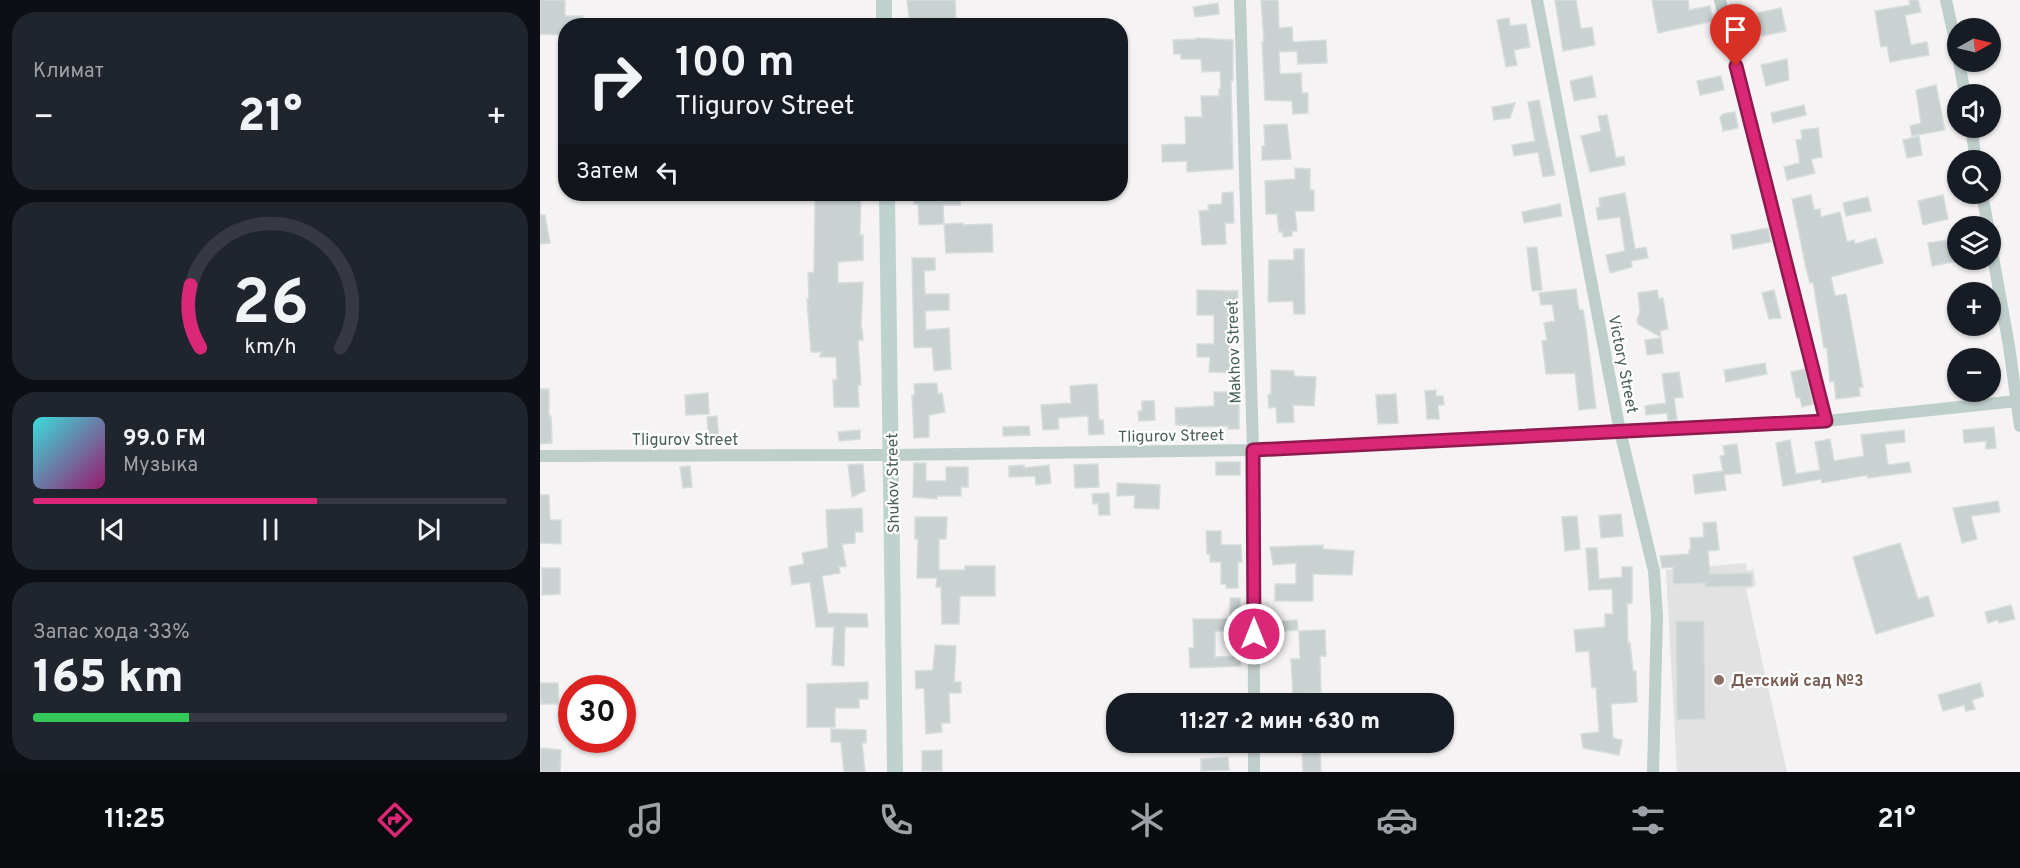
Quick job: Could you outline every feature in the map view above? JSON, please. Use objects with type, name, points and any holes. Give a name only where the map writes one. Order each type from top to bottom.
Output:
[{"type":"main road","points":[[884,0],[884,18]]},
{"type":"main road","name":"Shukov Street","points":[[887,201],[895,772]]},
{"type":"street","name":"Makhov Street","points":[[1240,0],[1253,450],[1254,693]]},
{"type":"street","name":"Victory Street","points":[[1537,0],[1620,431],[1654,571],[1657,616],[1653,772]]},
{"type":"street","points":[[1720,0],[1826,421]]},
{"type":"street","points":[[1946,0],[1950,18]]},
{"type":"street","points":[[1995,270],[2020,426]]},
{"type":"street","name":"Tligurov Street","points":[[540,456],[891,455],[1253,450],[1826,421],[2017,401]]},
{"type":"street","points":[[1254,753],[1254,772]]},
{"type":"shaded area","name":"Детский сад №3","points":[[1746,563],[1747,571],[1753,569],[1756,586],[1746,589],[1787,772],[1677,772],[1666,570]]},
{"type":"building","points":[[540,0],[565,0],[565,16],[583,16],[583,18],[558,18],[558,35],[540,34]]},
{"type":"building","points":[[907,0],[955,0],[956,18],[909,18]]},
{"type":"building","points":[[1261,0],[1278,0],[1279,28],[1292,27],[1293,42],[1326,40],[1327,63],[1298,64],[1297,51],[1279,52],[1280,74],[1301,73],[1302,93],[1308,93],[1308,113],[1293,114],[1292,101],[1265,100]]},
{"type":"building","points":[[1555,0],[1576,0],[1581,29],[1592,27],[1595,45],[1563,51]]},
{"type":"building","points":[[1652,0],[1688,0],[1689,10],[1710,6],[1713,21],[1658,33]]},
{"type":"building","points":[[1909,0],[1918,0],[1921,12],[1905,15],[1911,45],[1927,42],[1929,55],[1890,62],[1887,46],[1881,47],[1875,11],[1910,5]]},
{"type":"building","points":[[1218,3],[1219,14],[1195,17],[1193,7]]},
{"type":"building","points":[[1781,8],[1786,31],[1762,36],[1757,13]]},
{"type":"building","points":[[1509,18],[1510,26],[1526,24],[1530,47],[1514,50],[1517,65],[1506,67],[1497,20]]},
{"type":"building","points":[[1196,38],[1233,40],[1233,81],[1231,81],[1233,169],[1187,172],[1187,161],[1162,162],[1162,145],[1186,144],[1185,117],[1202,117],[1201,96],[1219,96],[1219,89],[1221,89],[1220,71],[1202,72],[1201,59],[1181,59],[1181,54],[1174,54],[1173,40]]},
{"type":"building","points":[[1787,59],[1789,80],[1766,86],[1761,65]]},
{"type":"building","points":[[1592,76],[1596,97],[1574,101],[1570,81]]},
{"type":"building","points":[[1721,76],[1724,90],[1700,95],[1697,81]]},
{"type":"building","points":[[1936,85],[1945,130],[1912,136],[1910,126],[1921,123],[1916,90]]},
{"type":"building","points":[[1539,100],[1555,175],[1543,177],[1538,152],[1514,156],[1512,145],[1535,141],[1528,102]]},
{"type":"building","points":[[1515,103],[1510,118],[1494,120],[1492,107]]},
{"type":"building","points":[[1804,105],[1806,115],[1773,123],[1771,113]]},
{"type":"building","points":[[1735,112],[1738,128],[1723,131],[1720,117],[1723,114]]},
{"type":"building","points":[[1607,115],[1616,158],[1624,156],[1625,165],[1590,172],[1581,136],[1601,131],[1598,116]]},
{"type":"building","points":[[1287,124],[1291,159],[1262,160],[1262,146],[1265,146],[1264,125]]},
{"type":"building","points":[[1818,128],[1822,157],[1811,159],[1815,173],[1787,180],[1784,167],[1800,163],[1796,140],[1802,139],[1801,130]]},
{"type":"building","points":[[1919,136],[1922,155],[1907,158],[1903,140]]},
{"type":"building","points":[[1295,168],[1310,169],[1310,190],[1314,190],[1314,211],[1295,211],[1297,231],[1292,231],[1292,236],[1283,237],[1283,232],[1279,232],[1277,214],[1266,214],[1265,181],[1295,179]]},
{"type":"building","points":[[1233,192],[1234,223],[1225,223],[1226,244],[1202,245],[1199,211],[1209,210],[1208,205],[1222,204],[1222,193]]},
{"type":"building","points":[[1625,193],[1635,249],[1646,247],[1648,258],[1631,261],[1632,267],[1610,273],[1606,255],[1625,251],[1620,217],[1598,220],[1596,208],[1600,207],[1599,198]]},
{"type":"building","points":[[1811,195],[1814,210],[1820,209],[1821,217],[1840,212],[1847,242],[1854,240],[1855,244],[1876,238],[1883,263],[1831,277],[1835,296],[1846,294],[1863,387],[1859,388],[1860,396],[1836,399],[1834,381],[1830,382],[1827,348],[1824,348],[1813,282],[1810,283],[1806,268],[1792,199]]},
{"type":"building","points":[[1943,195],[1947,219],[1923,225],[1918,201]]},
{"type":"building","points":[[1868,197],[1871,211],[1846,216],[1843,203]]},
{"type":"building","points":[[815,201],[861,201],[860,235],[863,235],[863,260],[838,262],[838,283],[863,282],[861,329],[863,340],[858,340],[861,385],[858,385],[859,407],[834,407],[833,380],[837,380],[836,357],[820,357],[821,352],[811,352],[807,299],[809,299],[808,273],[814,272]]},
{"type":"building","points":[[914,201],[960,201],[960,205],[943,205],[944,224],[919,225],[918,204],[914,204]]},
{"type":"building","points":[[1560,204],[1562,216],[1524,223],[1522,212]]},
{"type":"building","points":[[540,215],[545,215],[550,243],[540,244]]},
{"type":"building","points":[[963,223],[963,225],[992,224],[993,252],[946,253],[944,224]]},
{"type":"building","points":[[1768,228],[1771,242],[1733,249],[1731,235]]},
{"type":"building","points":[[1946,240],[1947,263],[1932,266],[1928,243]]},
{"type":"building","points":[[1537,247],[1542,290],[1532,291],[1527,248]]},
{"type":"building","points":[[1294,249],[1304,249],[1305,314],[1294,314],[1293,301],[1268,302],[1269,260],[1294,260]]},
{"type":"building","points":[[912,258],[935,258],[935,270],[924,271],[925,294],[949,294],[949,310],[925,311],[926,330],[949,328],[951,369],[934,371],[932,347],[914,348]]},
{"type":"building","points":[[1576,289],[1579,310],[1583,310],[1586,327],[1596,408],[1579,410],[1575,373],[1546,374],[1542,341],[1547,340],[1544,323],[1555,321],[1552,304],[1541,305],[1539,293]]},
{"type":"building","points":[[1197,290],[1238,291],[1236,328],[1230,328],[1231,355],[1236,355],[1236,373],[1209,372],[1210,357],[1197,357],[1197,344],[1214,344],[1214,315],[1197,315]]},
{"type":"building","points":[[1657,290],[1659,299],[1663,298],[1668,329],[1660,331],[1661,337],[1638,324],[1637,319],[1640,312],[1638,293]]},
{"type":"building","points":[[1774,290],[1781,318],[1769,319],[1762,293]]},
{"type":"building","points":[[1661,338],[1663,353],[1647,355],[1645,340]]},
{"type":"building","points":[[1765,363],[1767,374],[1726,382],[1724,370]]},
{"type":"building","points":[[1805,369],[1813,404],[1802,407],[1800,398],[1796,397],[1791,372]]},
{"type":"building","points":[[1271,370],[1294,371],[1294,376],[1316,377],[1314,406],[1293,405],[1294,422],[1277,423],[1276,407],[1269,408]]},
{"type":"building","points":[[1679,372],[1683,397],[1674,398],[1677,420],[1668,421],[1667,413],[1646,415],[1645,406],[1666,403],[1662,374]]},
{"type":"building","points":[[937,383],[938,394],[942,393],[945,412],[929,415],[929,437],[914,438],[912,395],[915,395],[914,384]]},
{"type":"building","points":[[1097,384],[1099,420],[1103,420],[1104,434],[1089,435],[1088,416],[1058,418],[1059,429],[1043,430],[1041,405],[1071,403],[1070,386]]},
{"type":"building","points":[[540,389],[549,389],[552,443],[540,444]]},
{"type":"building","points":[[1436,390],[1436,396],[1443,396],[1444,405],[1438,405],[1439,419],[1427,419],[1425,391]]},
{"type":"building","points":[[1214,392],[1239,392],[1239,429],[1228,429],[1228,426],[1176,425],[1175,408],[1214,406]]},
{"type":"building","points":[[708,393],[709,414],[686,415],[685,395]]},
{"type":"building","points":[[1396,394],[1398,423],[1378,424],[1376,395]]},
{"type":"building","points":[[1142,401],[1154,401],[1155,420],[1139,421],[1138,411],[1142,411]]},
{"type":"building","points":[[717,416],[719,443],[709,443],[707,417]]},
{"type":"building","points":[[1029,426],[1030,435],[1003,436],[1003,427]]},
{"type":"building","points":[[1994,427],[1996,448],[1986,449],[1986,441],[1964,443],[1963,430]]},
{"type":"building","points":[[860,430],[860,439],[839,441],[838,432]]},
{"type":"building","points":[[1904,430],[1905,442],[1885,444],[1888,465],[1909,462],[1911,472],[1868,478],[1867,475],[1822,483],[1821,479],[1783,486],[1776,443],[1790,440],[1796,474],[1820,470],[1815,442],[1830,439],[1834,461],[1864,456],[1861,435]]},
{"type":"building","points":[[1737,444],[1741,473],[1724,475],[1726,490],[1695,494],[1693,475],[1723,471],[1720,456],[1725,455],[1723,446]]},
{"type":"building","points":[[1216,462],[1240,462],[1240,475],[1216,475]]},
{"type":"building","points":[[914,463],[926,463],[926,481],[946,481],[946,467],[968,467],[968,487],[961,487],[961,496],[937,496],[937,499],[913,497]]},
{"type":"building","points":[[863,464],[865,491],[852,497],[848,465]]},
{"type":"building","points":[[1098,464],[1099,487],[1075,488],[1074,465]]},
{"type":"building","points":[[1024,465],[1024,468],[1049,465],[1051,483],[1036,485],[1035,476],[1009,477],[1009,466]]},
{"type":"building","points":[[690,466],[692,487],[683,488],[680,467]]},
{"type":"building","points":[[1117,483],[1160,485],[1159,509],[1134,508],[1135,495],[1117,496]]},
{"type":"building","points":[[1109,493],[1110,515],[1099,515],[1098,503],[1093,504],[1092,494]]},
{"type":"building","points":[[540,495],[549,495],[550,520],[561,520],[561,544],[540,543]]},
{"type":"building","points":[[1998,501],[2000,512],[1971,516],[1977,539],[1962,543],[1953,508]]},
{"type":"building","points":[[862,508],[863,532],[855,532],[855,543],[842,544],[846,566],[839,567],[840,573],[822,576],[828,613],[867,614],[868,627],[845,627],[844,666],[832,665],[834,627],[816,627],[810,582],[792,585],[789,567],[804,564],[802,553],[828,548],[826,510]]},
{"type":"building","points":[[1621,514],[1623,536],[1601,538],[1599,516]]},
{"type":"building","points":[[1577,516],[1580,549],[1565,551],[1562,517]]},
{"type":"building","points":[[915,517],[947,517],[946,539],[939,539],[939,570],[965,570],[965,566],[995,566],[995,596],[960,596],[959,624],[942,624],[941,587],[936,587],[937,578],[917,578],[918,539],[915,539]]},
{"type":"building","points":[[1716,522],[1719,550],[1708,551],[1710,574],[1752,573],[1752,586],[1705,587],[1705,583],[1673,584],[1673,567],[1662,568],[1660,556],[1689,554],[1690,538],[1704,537],[1703,523]]},
{"type":"building","points":[[1206,531],[1221,531],[1221,545],[1241,545],[1242,562],[1238,562],[1238,588],[1226,588],[1226,584],[1221,584],[1221,562],[1210,562],[1210,554],[1207,554]]},
{"type":"building","points":[[1900,543],[1918,599],[1928,596],[1934,616],[1876,634],[1853,557]]},
{"type":"building","points":[[1323,545],[1323,549],[1354,551],[1352,575],[1313,574],[1313,601],[1275,601],[1275,584],[1296,584],[1296,563],[1273,565],[1270,547]]},
{"type":"building","points":[[1586,548],[1597,548],[1599,579],[1622,577],[1622,567],[1632,567],[1632,603],[1627,604],[1628,644],[1630,643],[1633,671],[1636,671],[1637,702],[1611,704],[1613,738],[1622,740],[1619,755],[1583,748],[1581,734],[1599,732],[1596,687],[1592,688],[1589,651],[1576,652],[1574,630],[1605,627],[1605,614],[1613,614],[1612,589],[1589,590]]},
{"type":"building","points":[[542,568],[560,568],[560,594],[542,595]]},
{"type":"building","points":[[1230,598],[1240,598],[1241,631],[1239,631],[1239,638],[1231,638],[1231,631],[1215,631],[1215,657],[1241,656],[1241,666],[1190,668],[1189,648],[1194,648],[1193,619],[1230,619]]},
{"type":"building","points":[[2011,605],[2015,619],[1988,623],[1985,612]]},
{"type":"building","points":[[1297,620],[1298,630],[1271,632],[1270,622]]},
{"type":"building","points":[[1676,621],[1704,621],[1705,719],[1677,720]]},
{"type":"building","points":[[1325,630],[1326,656],[1320,656],[1321,692],[1293,693],[1291,659],[1300,659],[1299,631]]},
{"type":"building","points":[[935,645],[956,646],[954,682],[961,682],[961,693],[949,693],[950,723],[941,723],[942,732],[926,734],[924,688],[916,689],[915,671],[933,670]]},
{"type":"building","points":[[868,682],[868,699],[859,699],[859,708],[835,708],[835,727],[807,727],[807,684]]},
{"type":"building","points":[[540,683],[558,683],[558,704],[541,704]]},
{"type":"building","points":[[1980,683],[1984,696],[1972,700],[1975,709],[1966,711],[1964,705],[1943,711],[1938,695]]},
{"type":"building","points":[[831,729],[866,730],[866,743],[862,743],[865,772],[844,772],[841,742],[831,742]]},
{"type":"building","points":[[541,748],[558,750],[558,753],[561,753],[560,772],[540,772]]},
{"type":"building","points":[[942,750],[942,771],[922,771],[922,751]]},
{"type":"building","points":[[1302,753],[1320,753],[1321,772],[1303,772]]},
{"type":"building","points":[[1228,757],[1229,770],[1201,771],[1201,759]]},
{"type":"place","name":"Детский сад №3","points":[[1719,680]]},
{"type":"route","points":[[1254,634],[1253,450],[1826,421],[1736,66]]}]
